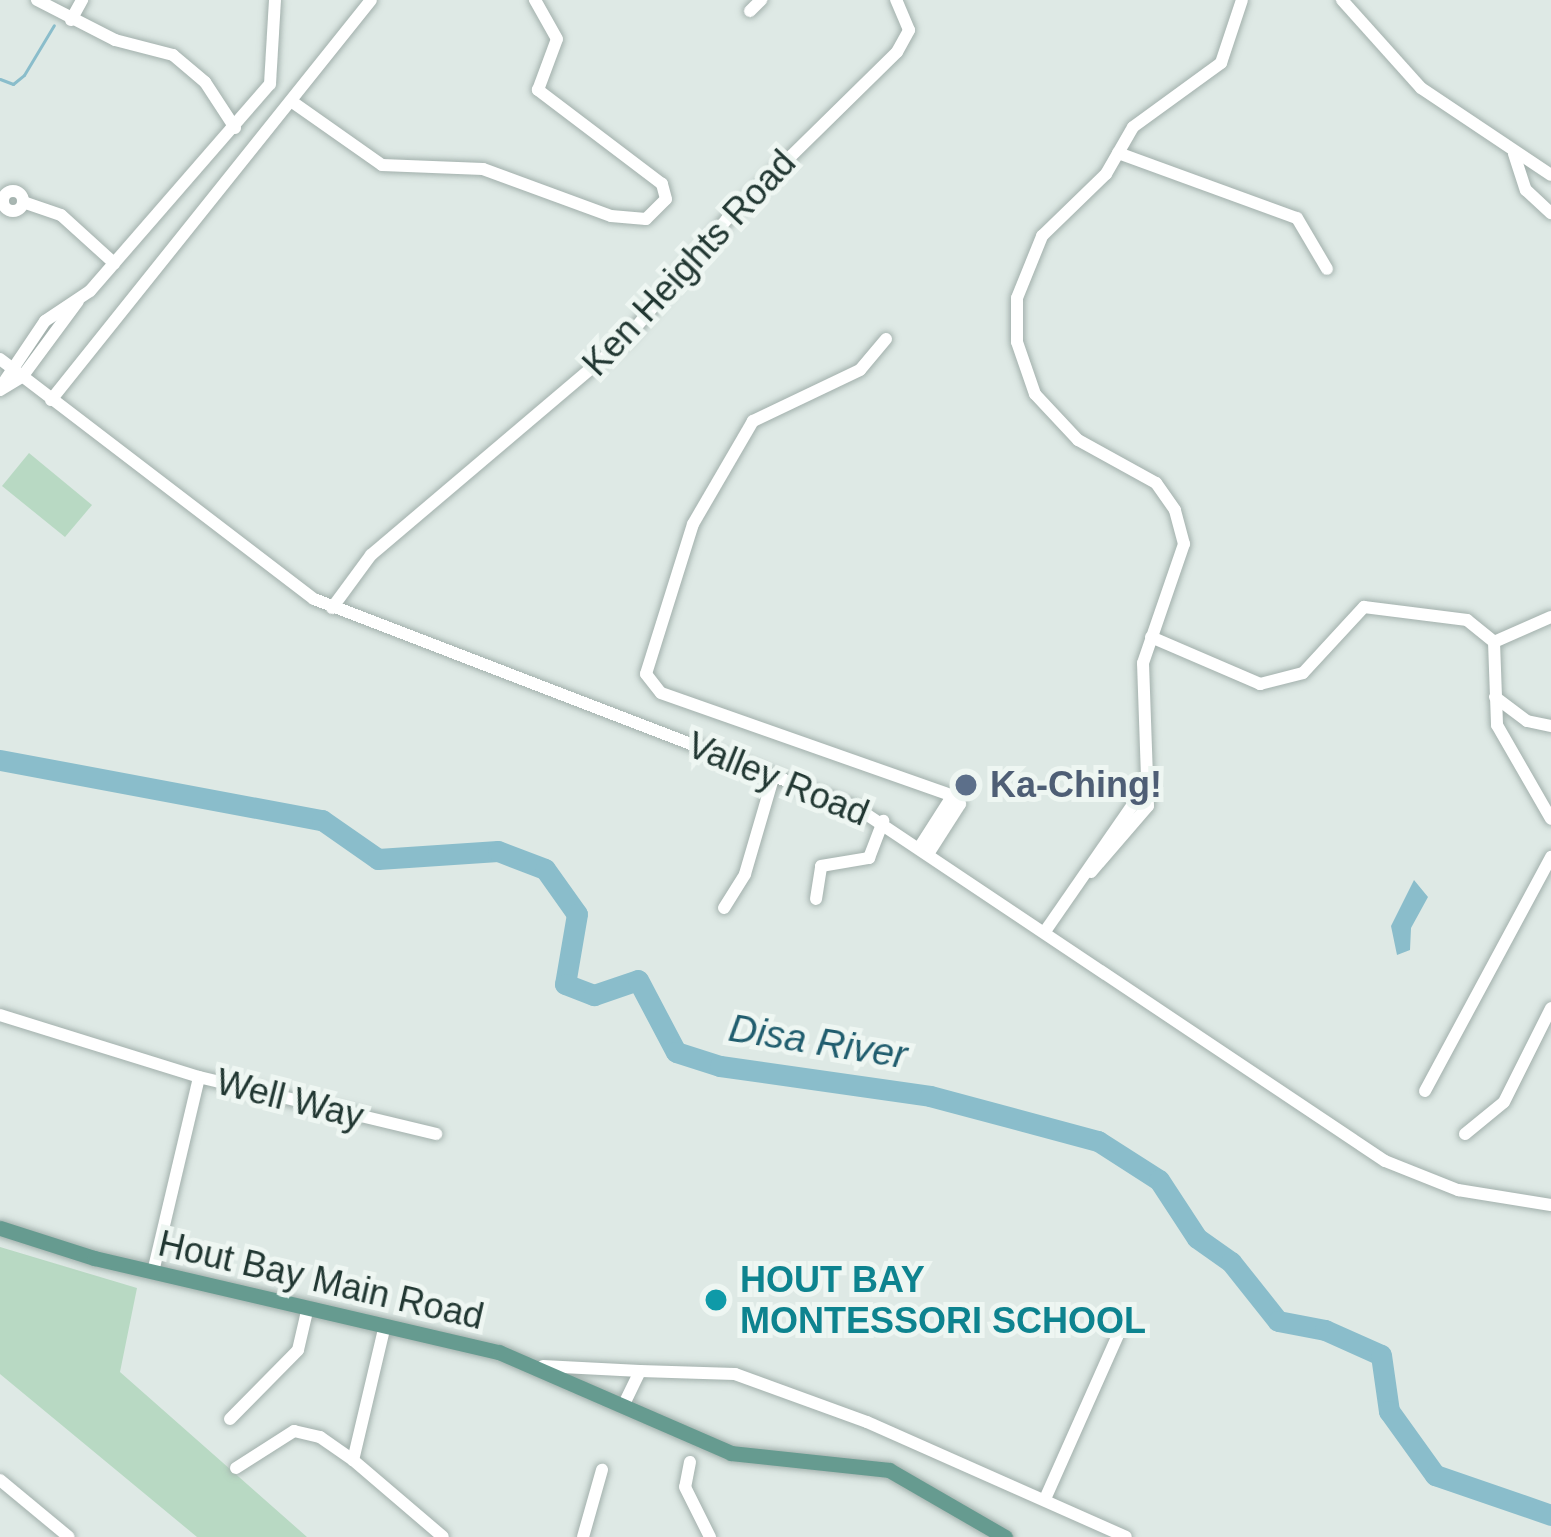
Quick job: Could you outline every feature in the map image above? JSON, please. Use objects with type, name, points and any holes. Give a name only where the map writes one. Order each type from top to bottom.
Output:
[{"type":"main road","name":"Hout Bay Main Road","points":[[0,1228],[153,1271],[543,1366],[730,1453],[897,1473],[1005,1537]]},
{"type":"street","points":[[38,0],[71,20],[173,55],[205,82],[235,128]]},
{"type":"street","points":[[71,20],[82,0]]},
{"type":"street","points":[[0,389],[22,377],[78,301],[235,128],[274,77],[275,0]]},
{"type":"street","points":[[51,400],[371,0]]},
{"type":"street","points":[[291,101],[382,165],[483,169],[611,216],[646,219],[666,199],[654,175],[538,90],[557,39],[535,0]]},
{"type":"street","points":[[750,11],[761,0]]},
{"type":"street","name":"Ken Heights Road","points":[[332,608],[371,555],[626,339],[741,204],[888,62],[909,30],[896,0]]},
{"type":"street","points":[[1046,930],[1089,874],[1147,783],[1142,663],[1181,568],[1175,510],[1149,477],[1088,447],[1052,415],[1028,380],[1015,324],[1038,242],[1118,153],[1141,119],[1215,71],[1242,0]]},
{"type":"street","points":[[1342,0],[1421,88],[1551,175]]},
{"type":"street","points":[[1118,153],[1297,218],[1327,269]]},
{"type":"street","points":[[1514,154],[1526,190],[1551,213]]},
{"type":"street","points":[[23,202],[61,215],[114,263]]},
{"type":"street","points":[[0,389],[4,363],[58,307],[78,301]]},
{"type":"street","points":[[31,338],[50,345]]},
{"type":"street","points":[[886,339],[860,370],[753,421],[693,524],[646,674],[661,693],[951,798],[925,848]]},
{"type":"street","name":"Valley Road","points":[[4,363],[253,560],[332,608],[774,775],[883,821],[1385,1161],[1470,1193],[1551,1205]]},
{"type":"street","points":[[1151,637],[1260,684],[1303,673],[1369,605],[1467,620],[1494,642],[1495,697],[1503,742],[1551,819]]},
{"type":"street","points":[[1494,642],[1551,617]]},
{"type":"street","points":[[1495,697],[1527,721],[1551,725]]},
{"type":"street","points":[[724,908],[745,874],[774,775]]},
{"type":"street","points":[[816,899],[824,863],[869,858],[883,821]]},
{"type":"street","points":[[1425,1090],[1551,857]]},
{"type":"street","points":[[1465,1134],[1504,1102],[1551,1008]]},
{"type":"street","points":[[0,1015],[200,1077]]},
{"type":"street","name":"Well Way","points":[[153,1271],[200,1077],[436,1134]]},
{"type":"street","points":[[230,1419],[298,1350],[308,1307]]},
{"type":"street","points":[[353,1460],[385,1325]]},
{"type":"street","points":[[1045,1499],[1118,1336]]},
{"type":"street","points":[[543,1366],[735,1374],[1045,1499],[1126,1537]]},
{"type":"street","points":[[625,1402],[640,1371]]},
{"type":"street","points":[[236,1468],[294,1432],[353,1460],[443,1537]]},
{"type":"street","points":[[691,1462],[685,1487],[710,1537]]},
{"type":"street","points":[[583,1537],[602,1470]]},
{"type":"street","points":[[0,1480],[69,1537]]},
{"type":"green space","points":[[29,453],[92,505],[65,537],[2,486]]},
{"type":"green space","points":[[0,1247],[137,1288],[120,1372],[307,1537],[197,1537],[0,1374]]},
{"type":"water","points":[[1414,880],[1428,897],[1411,928],[1410,950],[1397,955],[1391,926]]},
{"type":"waterway","points":[[0,79],[13,84],[24,75],[54,25]]},
{"type":"waterway","name":"Disa River","points":[[0,760],[322,820],[378,859],[498,851],[545,869],[577,914],[565,984],[594,995],[638,980],[676,1052],[720,1066],[930,1096],[1098,1141],[1159,1180],[1197,1238],[1231,1262],[1278,1321],[1325,1330],[1381,1355],[1389,1411],[1435,1475],[1551,1515]]},
{"type":"place","name":"Ka-Ching!","points":[[966,785]]},
{"type":"place","name":"HOUT BAY MONTESSORI SCHOOL","points":[[716,1300]]}]
